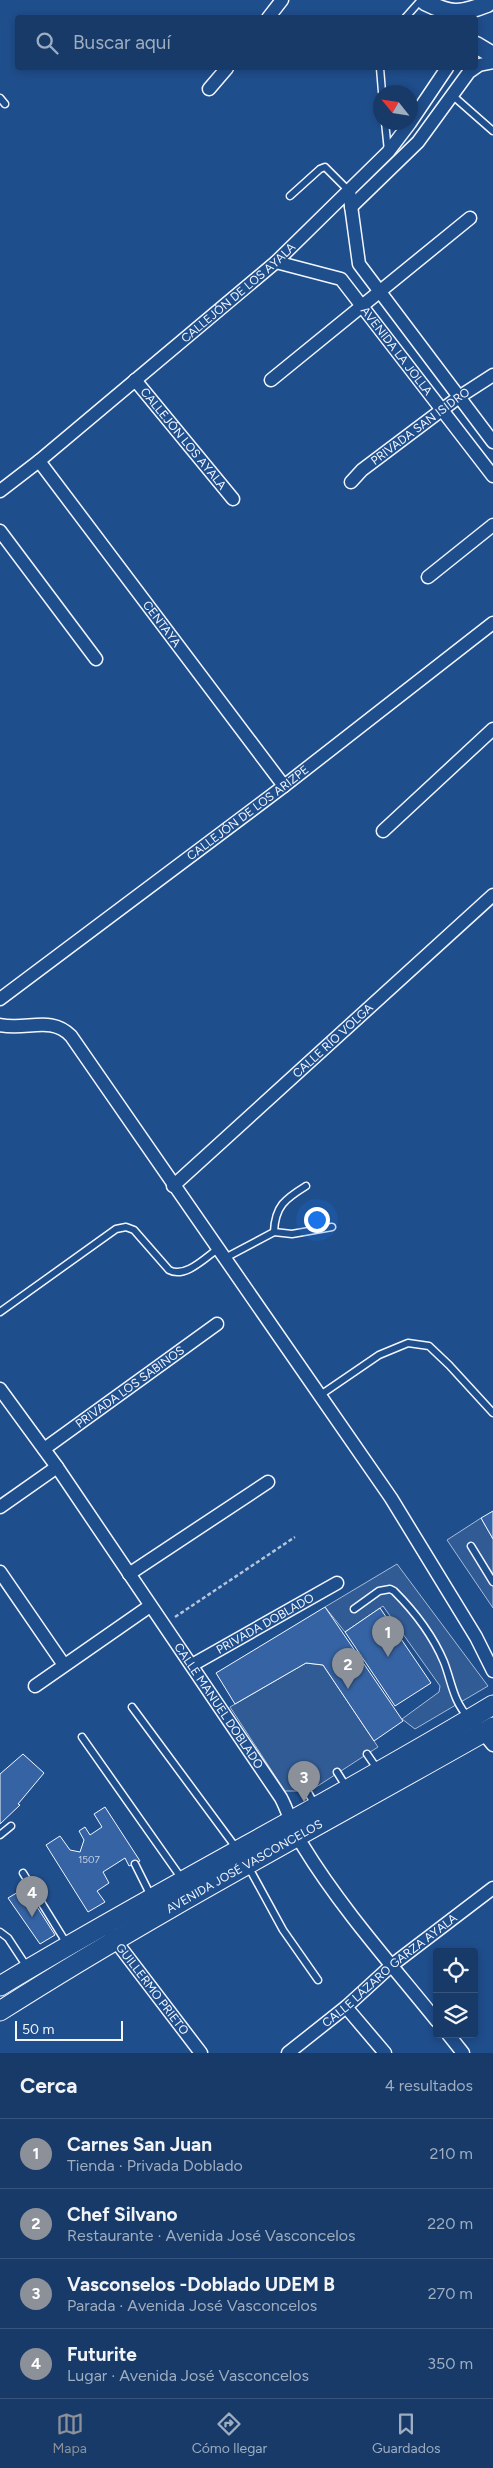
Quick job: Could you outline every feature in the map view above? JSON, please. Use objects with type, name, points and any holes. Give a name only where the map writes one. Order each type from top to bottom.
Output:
[{"type":"main road","name":"AVENIDA JOSÉ VASCONCELOS","points":[[0,2012],[33,1977],[68,1945],[109,1932],[383,1779],[493,1705]]},
{"type":"main road","name":"AVENIDA JOSÉ VASCONCELOS","points":[[383,1779],[490,1735]]},
{"type":"main road","name":"AVENIDA JOSÉ VASCONCELOS","points":[[0,1986],[78,1962],[109,1932],[152,1897],[187,1887]]},
{"type":"street","points":[[270,15],[282,0]]},
{"type":"street","points":[[430,8],[452,13],[465,12],[488,2]]},
{"type":"street","points":[[478,18],[488,2]]},
{"type":"street","points":[[478,46],[493,55]]},
{"type":"street","points":[[478,66],[493,62]]},
{"type":"street","points":[[209,89],[225,70]]},
{"type":"street","points":[[437,70],[438,82],[452,95]]},
{"type":"street","name":"CALLEJÓN DE LOS AYALA","points":[[0,491],[39,461],[276,262],[388,152],[446,70]]},
{"type":"street","points":[[351,207],[418,142],[472,70]]},
{"type":"street","name":"AVENIDA LA JOLLA","points":[[349,191],[359,264],[493,442]]},
{"type":"street","points":[[272,380],[470,218]]},
{"type":"street","points":[[276,262],[341,279],[359,264]]},
{"type":"street","name":"AVENIDA LA JOLLA","points":[[341,279],[493,476]]},
{"type":"street","name":"PRIVADA SAN ISIDRO","points":[[351,482],[362,470],[442,409],[493,375]]},
{"type":"street","name":"CALLEJÓN LOS AYALA","points":[[135,380],[233,499]]},
{"type":"street","name":"CENTAYA","points":[[39,461],[284,786]]},
{"type":"street","points":[[428,577],[493,526]]},
{"type":"street","points":[[0,531],[96,659]]},
{"type":"street","name":"CALLEJÓN DE LOS ARIZPE","points":[[0,999],[284,786],[493,623]]},
{"type":"street","points":[[383,831],[493,729]]},
{"type":"street","name":"CALLE RÍO VOLGA","points":[[173,1186],[493,895]]},
{"type":"street","points":[[0,1025],[12,1028],[55,1025],[66,1031],[391,1498],[476,1637],[493,1671]]},
{"type":"street","name":"PRIVADA LOS SABINOS","points":[[44,1449],[217,1324]]},
{"type":"street","name":"CALLE MANUEL DOBLADO","points":[[0,1389],[57,1467],[163,1625],[232,1718],[280,1798],[294,1828],[364,1930],[433,2016]]},
{"type":"street","points":[[0,1508],[57,1467]]},
{"type":"street","points":[[129,1574],[268,1482]]},
{"type":"street","points":[[0,1572],[64,1665]]},
{"type":"street","name":"PRIVADA DOBLADO","points":[[192,1665],[337,1583]]},
{"type":"street","points":[[35,1686],[150,1606]]},
{"type":"street","points":[[470,1719],[490,1735]]},
{"type":"street","name":"CALLE LÁZARO GARZA AYALA","points":[[288,2053],[346,2007],[392,1965],[493,1888]]},
{"type":"street","name":"GUILLERMO PRIETO","points":[[109,1932],[201,2053]]},
{"type":"street","points":[[346,2007],[384,2053]]},
{"type":"street","points":[[451,2038],[463,2053]]},
{"type":"lane","points":[[412,15],[430,8]]},
{"type":"lane","points":[[380,70],[381,85]]},
{"type":"lane","points":[[452,95],[493,131]]},
{"type":"lane","points":[[0,98],[5,104]]},
{"type":"lane","points":[[386,130],[388,152]]},
{"type":"lane","points":[[290,196],[320,168],[325,167],[349,191]]},
{"type":"lane","points":[[274,1232],[274,1217],[285,1200],[306,1186]]},
{"type":"lane","points":[[0,1312],[116,1229],[126,1227],[134,1230],[169,1270],[175,1273],[183,1272],[222,1253],[274,1232],[292,1234],[332,1227]]},
{"type":"lane","points":[[319,1396],[379,1355],[408,1343],[429,1346],[493,1413]]},
{"type":"lane","points":[[471,1546],[493,1582]]},
{"type":"lane","points":[[354,1609],[379,1591],[390,1589],[394,1591],[437,1647],[445,1664],[456,1702],[470,1719]]},
{"type":"lane","points":[[132,1707],[242,1857],[283,1930],[318,1980]]},
{"type":"lane","points":[[82,1737],[187,1887]]},
{"type":"lane","points":[[367,1754],[383,1779]]},
{"type":"lane","points":[[337,1772],[352,1796]]},
{"type":"lane","points":[[305,1787],[320,1814]]},
{"type":"lane","points":[[0,1835],[11,1826]]},
{"type":"lane","points":[[135,1864],[152,1897]]},
{"type":"lane","points":[[24,1873],[78,1962]]},
{"type":"lane","points":[[0,1932],[8,1938],[33,1977]]},
{"type":"path","points":[[163,1625],[295,1537]]},
{"type":"shaded area","points":[[481,1518],[493,1539],[493,1608],[447,1540]]},
{"type":"shaded area","points":[[397,1564],[488,1686],[415,1729],[402,1719],[439,1692],[440,1686],[383,1606],[345,1632],[325,1607]]},
{"type":"shaded area","points":[[306,1663],[323,1665],[378,1747],[310,1791],[285,1791],[230,1707]]},
{"type":"building","points":[[493,1511],[493,1539],[481,1518]]},
{"type":"building","points":[[325,1607],[403,1721],[374,1741],[323,1665],[306,1663],[235,1704],[216,1673]]},
{"type":"building","points":[[380,1608],[431,1683],[395,1706],[345,1632]]},
{"type":"building","points":[[23,1754],[44,1773],[18,1804],[20,1805],[0,1824],[0,1774]]},
{"type":"building","points":[[105,1807],[140,1861],[129,1866],[125,1858],[103,1872],[109,1883],[97,1891],[105,1902],[88,1912],[46,1845],[60,1836],[70,1850],[80,1852],[84,1840],[79,1831],[85,1827],[90,1835],[102,1827],[94,1814]]},
{"type":"building","points":[[25,1888],[55,1935],[40,1944],[8,1898]]},
{"type":"place","name":"Carnes San Juan","points":[[388,1657]]},
{"type":"place","name":"Chef Silvano","points":[[348,1689]]},
{"type":"place","name":"Vasconselos -Doblado UDEM B","points":[[304,1802]]},
{"type":"place","name":"Futurite","points":[[32,1917]]}]
